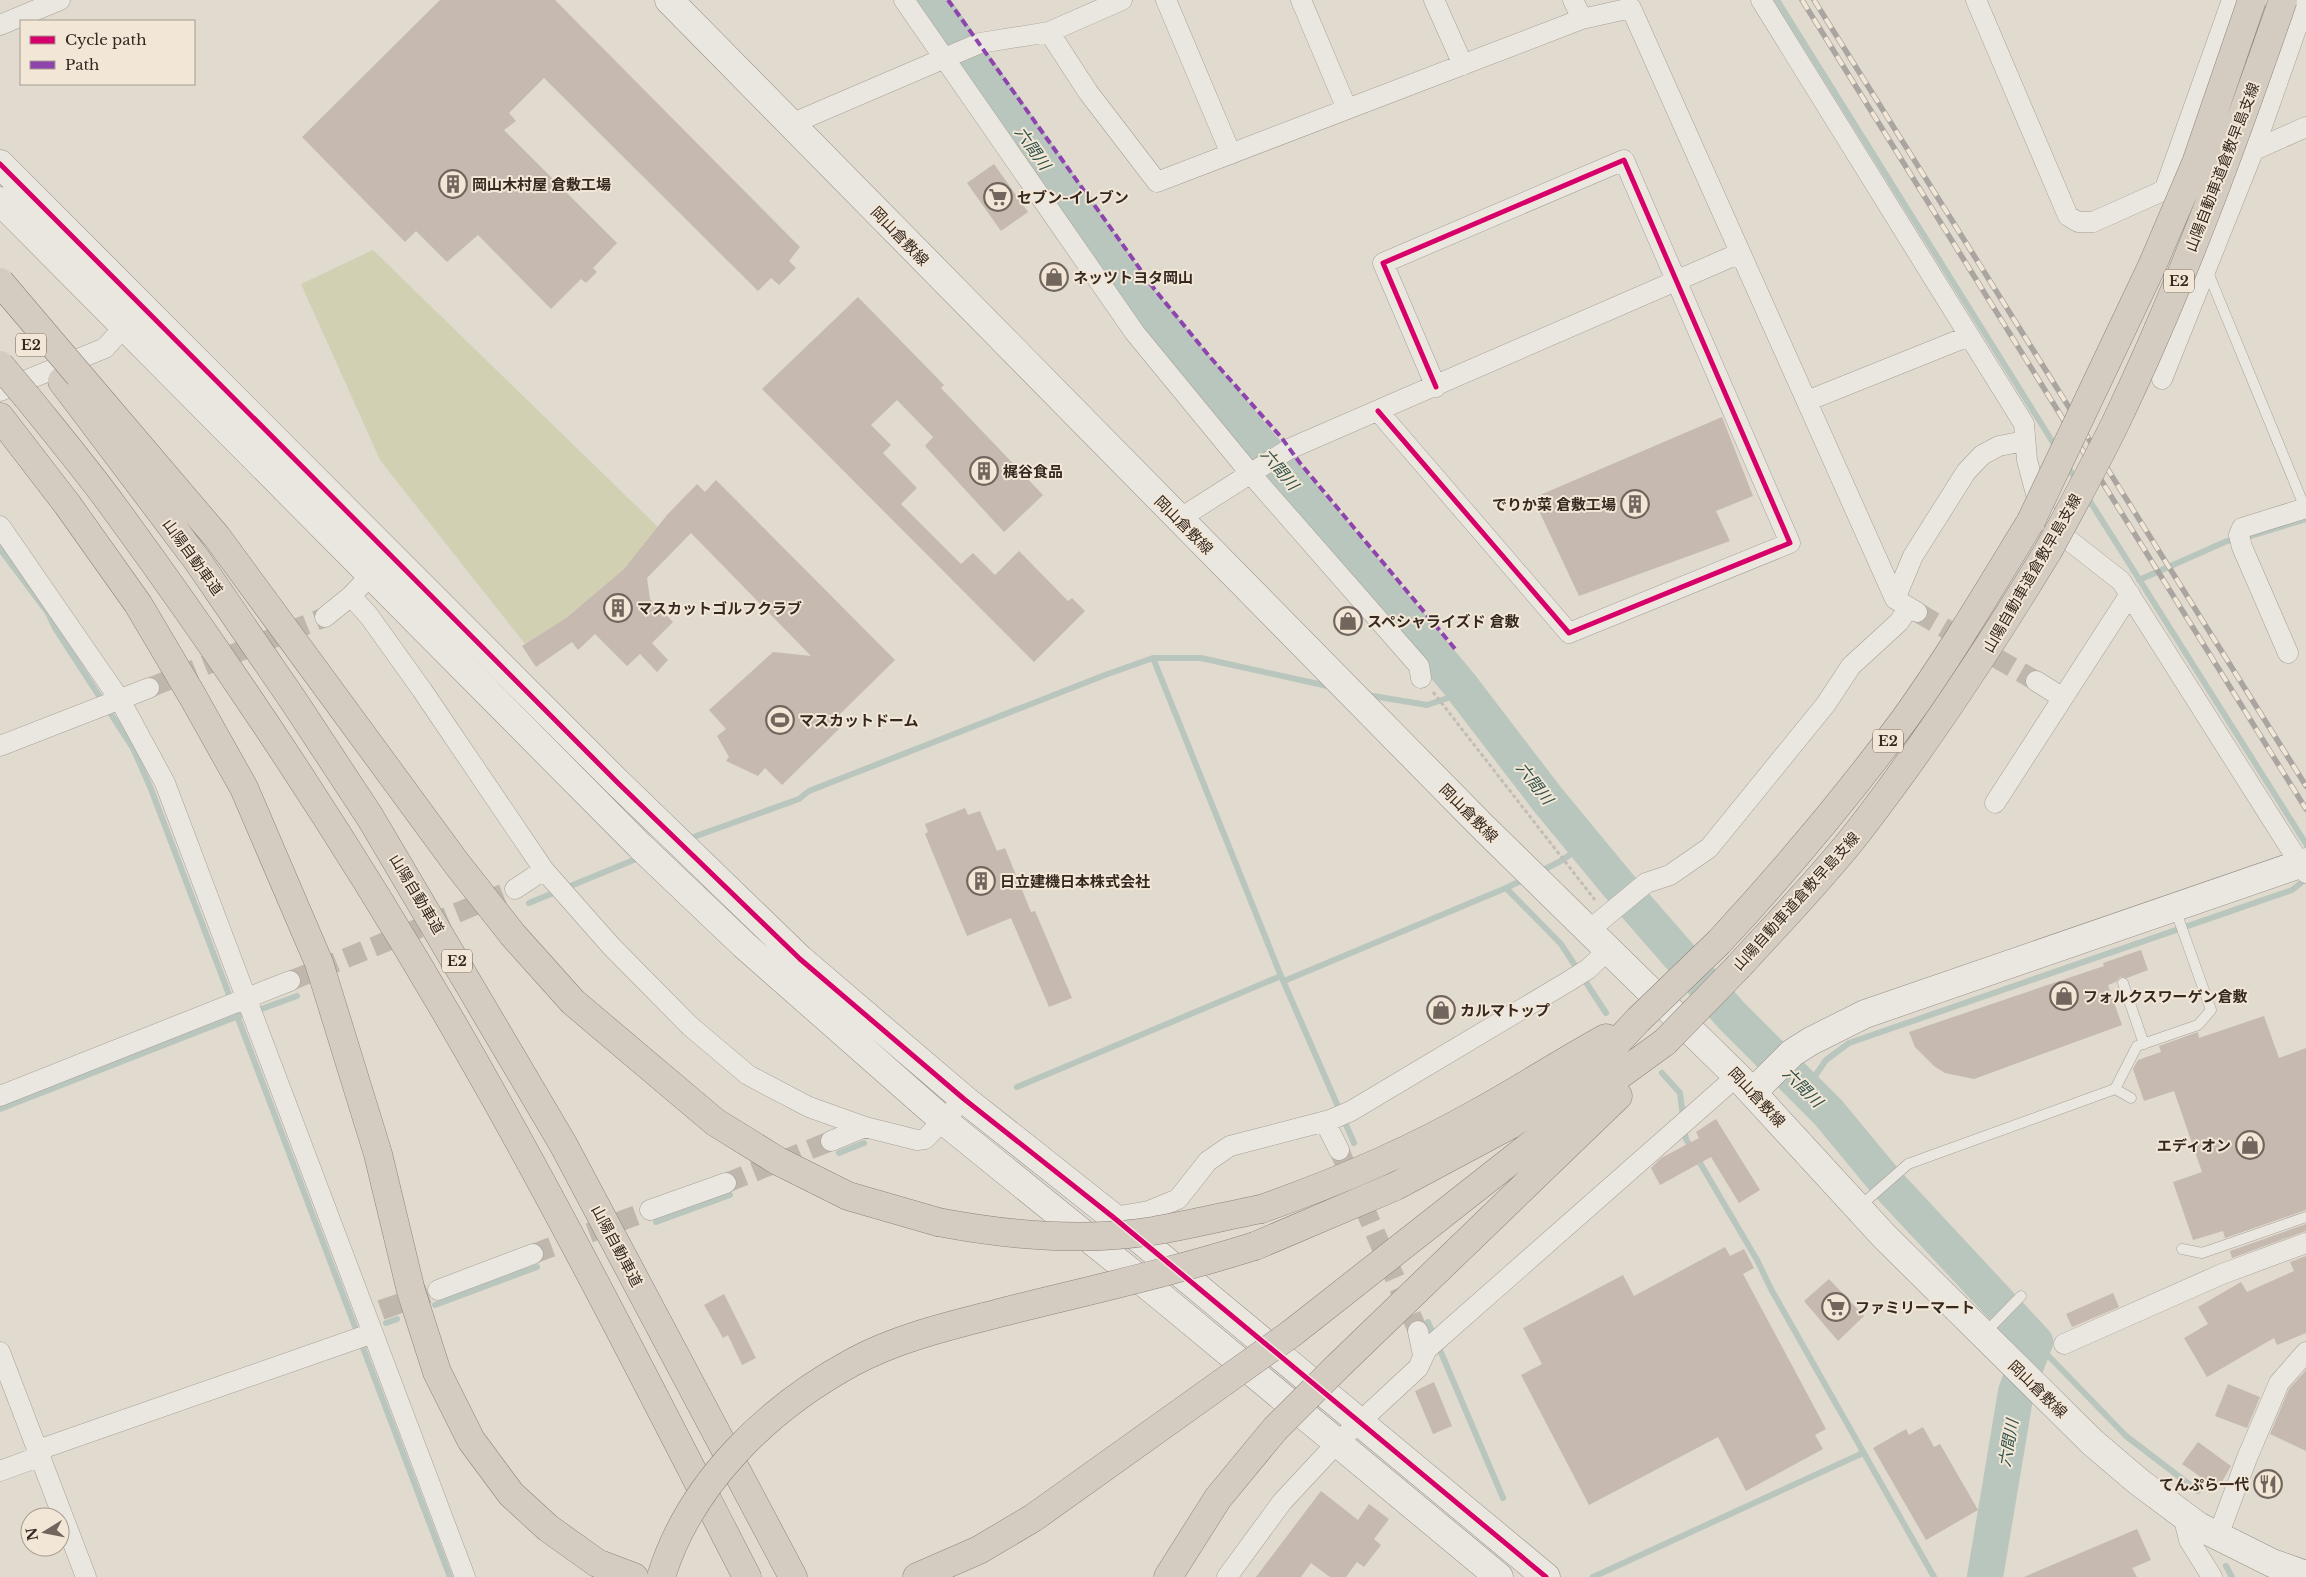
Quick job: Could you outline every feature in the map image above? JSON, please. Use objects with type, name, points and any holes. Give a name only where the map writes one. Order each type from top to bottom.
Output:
[{"type":"highway","name":"山陽自動車道倉敷早島支線","points":[[1638,1020],[1719,942],[1785,870],[1905,718],[1971,619],[2031,521],[2099,381],[2171,223],[2196,163],[2252,0]]},
{"type":"highway","name":"山陽自動車道倉敷早島支線","points":[[1665,1042],[1739,966],[1856,834],[1933,732],[1999,632],[2048,551],[2115,424],[2174,292],[2222,175],[2284,0]]},
{"type":"highway","points":[[0,282],[70,378],[217,537],[457,864],[513,934],[573,1002],[715,1122],[778,1161],[848,1196],[938,1222],[990,1232],[1075,1236],[1152,1231],[1261,1209],[1320,1188],[1388,1158],[1476,1114],[1638,1020]]},
{"type":"highway","name":"山陽自動車道","points":[[0,309],[70,378],[296,703],[370,818],[563,1144],[793,1577]]},
{"type":"highway","name":"E2","points":[[0,365],[111,503],[208,639],[303,780],[383,907],[490,1088],[577,1248],[748,1577]]},
{"type":"highway","points":[[0,417],[67,504],[138,604],[244,788],[319,963],[378,1154],[411,1290],[437,1372],[471,1440],[511,1494],[548,1528],[597,1563],[634,1577]]},
{"type":"highway","points":[[662,1577],[684,1523],[707,1485],[737,1450],[771,1418],[853,1362],[900,1342],[963,1323],[1203,1263],[1256,1246],[1396,1186],[1510,1125],[1601,1060],[1638,1020]]},
{"type":"highway","points":[[917,1577],[979,1550],[1033,1518],[1292,1333],[1621,1074],[1665,1042]]},
{"type":"highway","points":[[1168,1577],[1218,1498],[1275,1429],[1630,1084],[1665,1042]]},
{"type":"street","points":[[0,25],[60,0]]},
{"type":"street","name":"岡山倉敷線","points":[[669,0],[1178,519],[1532,875],[1604,917],[1608,950],[1751,1083],[1989,1329],[2009,1360],[2092,1442],[2139,1482],[2198,1526],[2272,1563],[2306,1575]]},
{"type":"street","points":[[904,0],[947,56],[1135,333],[1419,666],[1427,684]]},
{"type":"street","points":[[791,124],[980,43],[1049,32],[1122,0]]},
{"type":"street","points":[[1166,0],[1231,154]]},
{"type":"street","points":[[1301,0],[1347,110]]},
{"type":"street","points":[[1434,0],[1463,65]]},
{"type":"street","points":[[1574,0],[1582,19]]},
{"type":"street","points":[[1227,1577],[1282,1502],[1336,1444],[1418,1368],[1425,1352],[1443,1334],[1692,1114],[1751,1083],[1811,1041],[1864,1014],[2179,921],[2304,868],[2121,581],[2052,527],[2036,494],[2027,460],[2024,424],[1761,0]]},
{"type":"street","points":[[1976,0],[2068,216],[2078,222],[2093,222],[2254,149],[2306,128]]},
{"type":"street","points":[[2164,191],[2232,0]]},
{"type":"street","points":[[2162,379],[2254,149],[2306,2]]},
{"type":"street","points":[[1049,32],[1088,92],[1157,182],[1582,19],[1631,8],[1807,401],[1907,606]]},
{"type":"street","points":[[1378,411],[1569,633],[1790,543],[1624,160],[1382,263],[1436,386]]},
{"type":"street","points":[[0,164],[679,843],[800,959],[964,1099],[1113,1217],[1546,1577]]},
{"type":"street","points":[[0,201],[648,854],[744,945],[944,1121],[1164,1299],[1336,1444],[1499,1577]]},
{"type":"street","points":[[1178,519],[1286,451],[1740,253]]},
{"type":"street","points":[[0,391],[104,348],[125,328],[141,305]]},
{"type":"street","points":[[1807,401],[1970,336]]},
{"type":"street","points":[[1604,917],[1646,883],[1670,875],[1709,848],[1826,704],[1851,666],[1900,622],[1907,606],[1914,556],[1966,472],[1982,455],[1999,446],[2025,441]]},
{"type":"street","points":[[2288,653],[2240,541],[2242,528],[2305,508]]},
{"type":"street","points":[[0,526],[110,703],[165,783],[244,1006],[466,1577]]},
{"type":"street","points":[[325,617],[351,596],[391,554]]},
{"type":"street","points":[[1995,803],[2130,594]]},
{"type":"street","points":[[351,596],[369,616],[422,690],[554,882],[611,946],[690,1026],[748,1075],[809,1107],[865,1127],[917,1140],[925,1139],[964,1099]]},
{"type":"street","points":[[2036,681],[2063,698]]},
{"type":"street","points":[[0,746],[149,688]]},
{"type":"street","points":[[515,889],[554,882]]},
{"type":"street","points":[[1113,1217],[1149,1211],[1178,1199],[1208,1161],[1230,1146],[1327,1121],[1351,1111],[1569,981],[1588,969],[1608,950]]},
{"type":"street","points":[[0,1096],[244,1006],[290,981]]},
{"type":"street","points":[[1327,1121],[1339,1150]]},
{"type":"street","points":[[831,1142],[865,1127]]},
{"type":"street","points":[[650,1210],[726,1183]]},
{"type":"street","points":[[2064,1344],[2222,1274],[2306,1243]]},
{"type":"street","points":[[438,1290],[533,1254]]},
{"type":"street","points":[[0,1471],[39,1453],[368,1327]]},
{"type":"street","points":[[1418,1331],[1425,1352]]},
{"type":"street","points":[[0,1352],[86,1577]]},
{"type":"street","points":[[2218,1536],[2247,1458],[2279,1383],[2306,1352]]},
{"type":"street","points":[[2183,1515],[2189,1540],[2212,1577]]},
{"type":"lane","points":[[2207,270],[2305,508]]},
{"type":"lane","points":[[1866,1202],[1908,1164],[2115,1089],[2137,1046],[2198,1025],[2211,1010],[2179,921]]},
{"type":"lane","points":[[2123,983],[2144,1044]]},
{"type":"lane","points":[[2115,1089],[2131,1098]]},
{"type":"lane","points":[[2182,1249],[2202,1253],[2306,1217]]},
{"type":"lane","points":[[1989,1329],[2021,1296]]},
{"type":"path","points":[[1427,684],[1568,864],[1604,917]]},
{"type":"shaded area","name":"マスカットゴルフクラブ","points":[[373,250],[658,527],[624,569],[566,618],[525,644],[380,460],[301,284]]},
{"type":"building","name":"岡山木村屋 倉敷工場","points":[[440,0],[555,0],[800,247],[789,261],[796,268],[779,285],[771,278],[758,291],[544,78],[509,113],[516,121],[504,130],[617,243],[593,268],[597,272],[586,283],[581,279],[551,309],[478,235],[447,262],[416,231],[405,242],[302,137]]},
{"type":"building","name":"セブン-イレブン","points":[[994,164],[1028,212],[1001,231],[967,183]]},
{"type":"building","name":"梶谷食品","points":[[858,297],[944,385],[941,388],[1043,495],[1004,532],[925,446],[933,437],[897,400],[871,425],[891,445],[883,453],[917,488],[901,504],[961,564],[973,553],[995,575],[1019,551],[1068,601],[1072,598],[1085,611],[1034,662],[762,389]]},
{"type":"building","name":"でりか菜 倉敷工場","points":[[1722,417],[1753,496],[1716,511],[1730,541],[1579,596],[1533,498]]},
{"type":"building","points":[[716,480],[895,660],[840,714],[842,726],[782,785],[765,768],[758,776],[726,761],[729,757],[717,736],[726,729],[709,710],[773,652],[811,656],[691,533],[647,578],[650,599],[673,622],[652,643],[668,660],[657,672],[640,654],[627,666],[595,634],[578,650],[572,642],[536,667],[522,646],[566,618],[624,569],[667,515],[697,484],[705,492]]},
{"type":"building","name":"日立建機日本株式会社","points":[[965,808],[968,815],[980,811],[997,851],[1005,848],[1031,912],[1035,911],[1072,998],[1049,1007],[1011,918],[967,936],[925,834],[928,832],[925,824]]},
{"type":"building","name":"フォルクスワーゲン倉敷","points":[[2141,950],[2148,970],[2127,978],[2120,977],[2116,982],[2108,985],[2122,1025],[1974,1079],[1945,1073],[1934,1066],[1915,1047],[1909,1032],[2104,966],[2103,963]]},
{"type":"building","name":"エディオン","points":[[2264,1016],[2279,1058],[2306,1048],[2306,1210],[2225,1238],[2223,1231],[2193,1240],[2173,1182],[2202,1172],[2174,1091],[2144,1101],[2133,1069],[2138,1060],[2161,1052],[2159,1046],[2198,1032],[2199,1038]]},
{"type":"building","points":[[1716,1119],[1760,1190],[1739,1203],[1711,1157],[1660,1185],[1651,1168],[1661,1158],[1699,1138],[1696,1132]]},
{"type":"building","points":[[2306,1224],[2306,1231],[2232,1258],[2230,1251]]},
{"type":"building","points":[[1725,1247],[1730,1256],[1744,1249],[1754,1268],[1743,1274],[1826,1429],[1815,1435],[1823,1449],[1746,1491],[1718,1437],[1589,1505],[1521,1375],[1542,1364],[1523,1328],[1623,1275],[1634,1296]]},
{"type":"building","points":[[2306,1256],[2306,1333],[2277,1345],[2274,1338],[2207,1377],[2184,1338],[2208,1324],[2198,1307],[2241,1282],[2247,1292],[2294,1271],[2290,1262]]},
{"type":"building","points":[[1829,1279],[1864,1316],[1838,1341],[1804,1301]]},
{"type":"building","points":[[2113,1293],[2119,1307],[2072,1327],[2066,1314]]},
{"type":"building","points":[[724,1294],[756,1358],[742,1365],[728,1335],[723,1338],[704,1305]]},
{"type":"building","points":[[2306,1370],[2306,1451],[2270,1434],[2289,1389]]},
{"type":"building","points":[[1434,1382],[1452,1426],[1433,1434],[1415,1391]]},
{"type":"building","points":[[2228,1384],[2260,1397],[2247,1428],[2215,1416]]},
{"type":"building","points":[[1923,1427],[1934,1447],[1940,1444],[1978,1510],[1926,1540],[1873,1448],[1906,1429],[1909,1435]]},
{"type":"building","points":[[2198,1442],[2231,1466],[2218,1489],[2182,1464]]},
{"type":"building","points":[[1321,1491],[1358,1520],[1369,1504],[1389,1519],[1374,1539],[1381,1545],[1364,1567],[1357,1562],[1346,1577],[1330,1577],[1311,1563],[1301,1577],[1256,1577]]},
{"type":"building","points":[[2137,1529],[2151,1560],[2132,1568],[2137,1577],[2024,1577]]},
{"type":"waterway","name":"六間川","points":[[929,0],[1139,299],[1460,685],[1548,800],[1629,898],[1731,1015],[1828,1112],[1886,1182],[2035,1342],[2016,1392],[1985,1577]]},
{"type":"waterway","points":[[1777,0],[2057,449]]},
{"type":"waterway","points":[[2066,464],[2078,483]]},
{"type":"waterway","points":[[2086,495],[2306,844]]},
{"type":"waterway","points":[[2139,580],[2227,541],[2251,536],[2306,519]]},
{"type":"waterway","points":[[0,549],[48,613],[55,628],[133,748],[151,789],[450,1577]]},
{"type":"waterway","points":[[1153,658],[1281,976],[1354,1143]]},
{"type":"waterway","points":[[685,840],[799,799],[809,791],[1153,658],[1201,658],[1332,687]]},
{"type":"waterway","points":[[1367,695],[1427,705],[1448,698],[1460,685]]},
{"type":"waterway","points":[[1539,872],[1585,845]]},
{"type":"waterway","points":[[529,903],[641,857]]},
{"type":"waterway","points":[[1506,888],[1525,879]]},
{"type":"waterway","points":[[1806,1089],[1826,1060],[1849,1043],[2292,890],[2306,879]]},
{"type":"waterway","points":[[1284,981],[1506,888],[1561,944],[1606,1013]]},
{"type":"waterway","points":[[1017,1087],[1281,976]]},
{"type":"waterway","points":[[253,1012],[297,996]]},
{"type":"waterway","points":[[0,1109],[241,1015]]},
{"type":"waterway","points":[[1662,1073],[1680,1093],[1683,1117]]},
{"type":"waterway","points":[[1684,1127],[1686,1139],[1757,1260],[1771,1289],[1934,1577]]},
{"type":"waterway","points":[[839,1153],[864,1143]]},
{"type":"waterway","points":[[656,1222],[730,1195]]},
{"type":"waterway","points":[[435,1305],[537,1267]]},
{"type":"waterway","points":[[386,1323],[397,1319]]},
{"type":"waterway","points":[[1428,1322],[1503,1498]]},
{"type":"waterway","points":[[2035,1342],[2126,1436],[2198,1491]]},
{"type":"waterway","points":[[1593,1577],[1863,1453]]},
{"type":"waterway","points":[[2226,1566],[2232,1577]]},
{"type":"tunnel","points":[[1917,612],[2036,681]]},
{"type":"tunnel","points":[[149,688],[325,617]]},
{"type":"tunnel","points":[[290,981],[515,889]]},
{"type":"tunnel","points":[[726,1183],[831,1141]]},
{"type":"tunnel","points":[[1339,1150],[1418,1331]]},
{"type":"tunnel","points":[[533,1254],[650,1210]]},
{"type":"tunnel","points":[[381,1310],[438,1290]]},
{"type":"railway","points":[[1802,0],[2306,809]]},
{"type":"railway","points":[[1814,0],[2306,786]]},
{"type":"marked path","points":[[948,0],[1155,290],[1210,357],[1281,437],[1300,463],[1456,650]]},
{"type":"cycle path","points":[[1378,411],[1569,633],[1790,543],[1624,160],[1383,263],[1436,387]]},
{"type":"cycle path","points":[[0,164],[617,782],[800,959],[964,1099],[1113,1217],[1546,1577]]},
{"type":"place","name":"岡山木村屋 倉敷工場","points":[[453,184]]},
{"type":"place","name":"セブン-イレブン","points":[[998,197]]},
{"type":"place","name":"ネッツトヨタ岡山","points":[[1054,277]]},
{"type":"place","name":"梶谷食品","points":[[984,471]]},
{"type":"place","name":"でりか菜 倉敷工場","points":[[1635,504]]},
{"type":"place","name":"マスカットゴルフクラブ","points":[[618,608]]},
{"type":"place","name":"スペシャライズド 倉敷","points":[[1348,621]]},
{"type":"place","name":"マスカットドーム","points":[[780,720]]},
{"type":"place","name":"日立建機日本株式会社","points":[[981,881]]},
{"type":"place","name":"フォルクスワーゲン倉敷","points":[[2064,996]]},
{"type":"place","name":"カルマトップ","points":[[1441,1010]]},
{"type":"place","name":"エディオン","points":[[2250,1145]]},
{"type":"place","name":"ファミリーマート","points":[[1836,1307]]},
{"type":"place","name":"てんぷら一代","points":[[2268,1484]]}]
